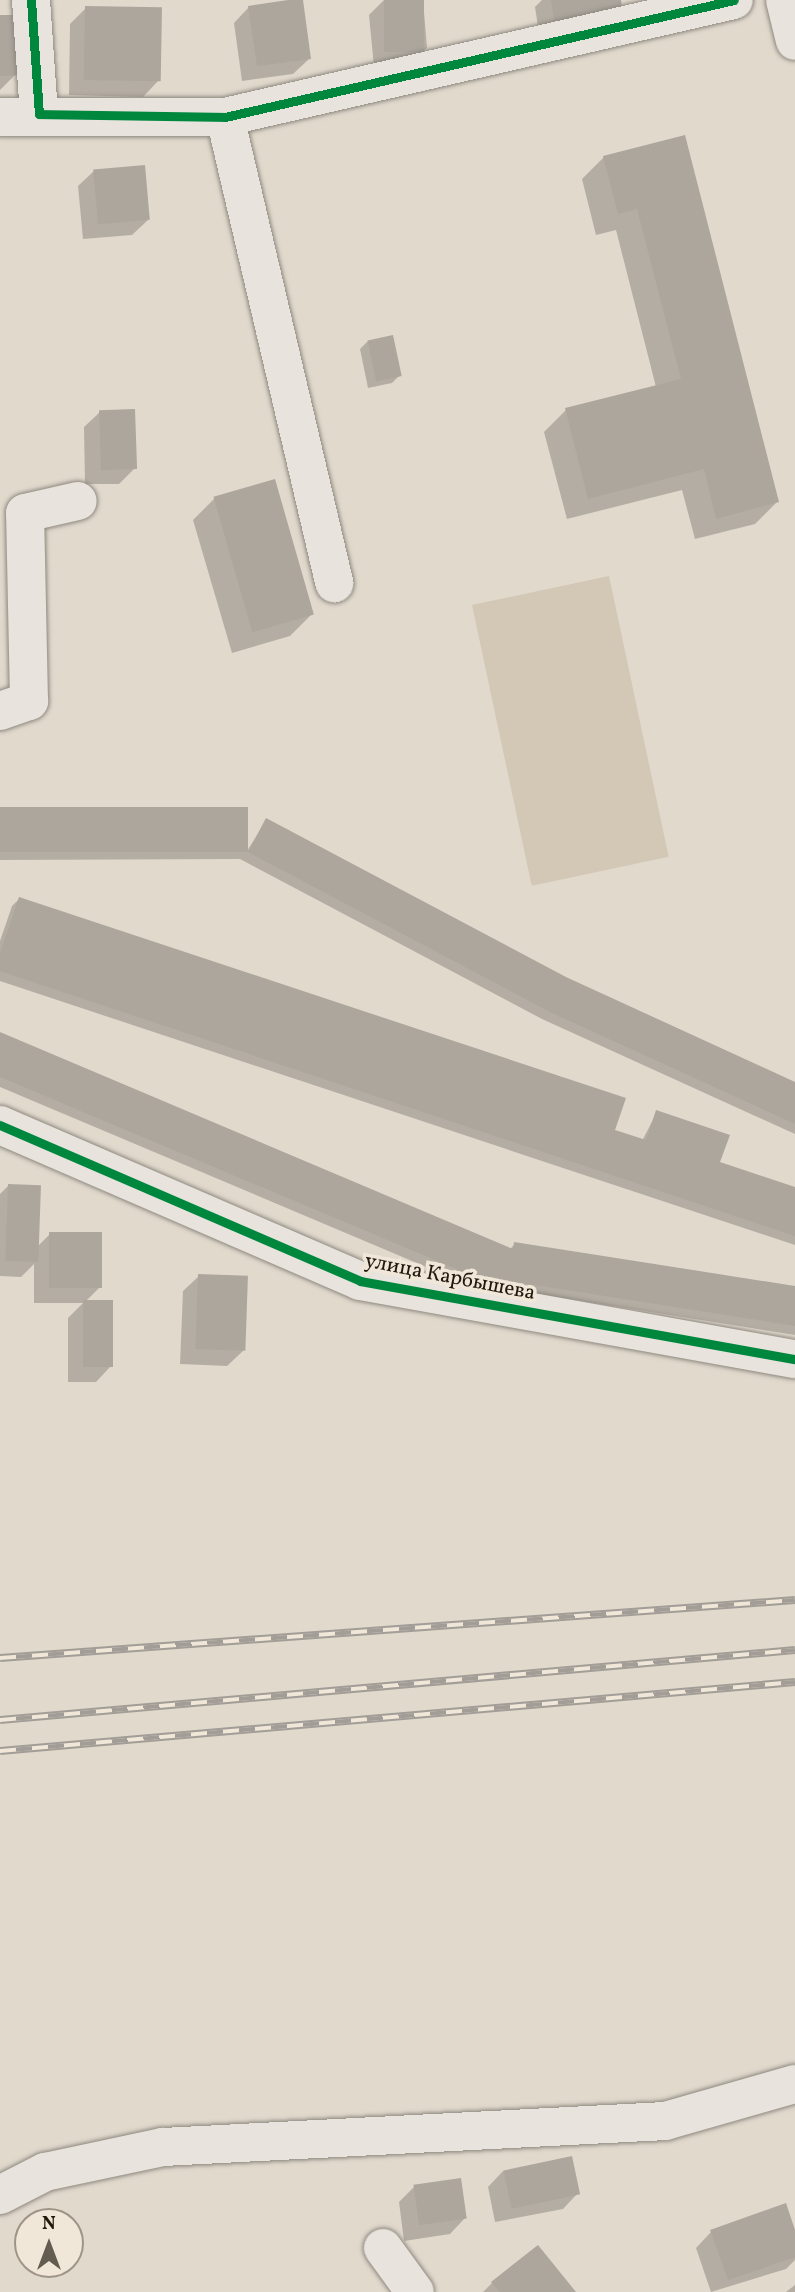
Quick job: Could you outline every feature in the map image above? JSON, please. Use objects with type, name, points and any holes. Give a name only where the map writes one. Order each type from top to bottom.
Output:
[{"type":"street","points":[[31,0],[39,114]]},
{"type":"street","points":[[0,117],[39,114],[225,117],[734,0]]},
{"type":"street","points":[[785,0],[795,41]]},
{"type":"street","points":[[225,117],[334,583]]},
{"type":"street","points":[[0,711],[29,701],[25,513],[78,501]]},
{"type":"street","name":"улица Карбышева","points":[[0,1125],[360,1281],[795,1359]]},
{"type":"street","points":[[0,2195],[45,2172],[163,2147],[665,2121],[795,2084]]},
{"type":"street","points":[[383,2248],[415,2292]]},
{"type":"shaded area","points":[[609,576],[669,857],[532,886],[472,605]]},
{"type":"building","points":[[303,0],[311,59],[257,66],[248,6]]},
{"type":"building","points":[[384,0],[424,0],[424,52],[384,52]]},
{"type":"building","points":[[551,0],[621,0],[624,21],[556,32]]},
{"type":"building","points":[[85,6],[162,7],[161,81],[84,80]]},
{"type":"building","points":[[0,15],[15,15],[18,75],[0,76]]},
{"type":"building","points":[[685,135],[779,502],[716,519],[704,469],[588,499],[565,408],[681,379],[637,209],[618,214],[603,156]]},
{"type":"building","points":[[145,165],[150,220],[98,224],[93,170]]},
{"type":"building","points":[[393,335],[402,376],[376,381],[368,340]]},
{"type":"building","points":[[135,409],[137,469],[101,470],[99,410]]},
{"type":"building","points":[[275,479],[314,615],[252,632],[213,497]]},
{"type":"building","points":[[0,807],[248,807],[248,852],[0,852]]},
{"type":"building","points":[[266,818],[566,977],[795,1082],[795,1124],[550,1012],[248,852]]},
{"type":"building","points":[[19,897],[626,1098],[615,1130],[646,1140],[656,1110],[730,1135],[720,1162],[795,1187],[795,1236],[0,971],[0,953]]},
{"type":"building","points":[[0,1032],[513,1249],[514,1242],[795,1286],[795,1326],[509,1281],[492,1284],[0,1077]]},
{"type":"building","points":[[8,1184],[41,1185],[38,1262],[5,1261]]},
{"type":"building","points":[[49,1232],[102,1232],[102,1288],[49,1288]]},
{"type":"building","points":[[198,1274],[248,1276],[245,1351],[195,1349]]},
{"type":"building","points":[[83,1300],[113,1300],[113,1367],[83,1367]]},
{"type":"building","points":[[572,2156],[580,2194],[512,2209],[504,2171]]},
{"type":"building","points":[[461,2178],[467,2219],[419,2225],[413,2185]]},
{"type":"building","points":[[786,2203],[795,2230],[795,2257],[728,2280],[710,2230]]},
{"type":"building","points":[[538,2245],[576,2292],[500,2292],[491,2282]]},
{"type":"railway","points":[[0,1658],[795,1600]]},
{"type":"railway","points":[[0,1720],[795,1650]]},
{"type":"railway","points":[[0,1751],[795,1682]]},
{"type":"cycle path","points":[[31,0],[39,114],[225,117],[734,0]]},
{"type":"cycle path","points":[[0,1125],[360,1281],[795,1359]]}]
